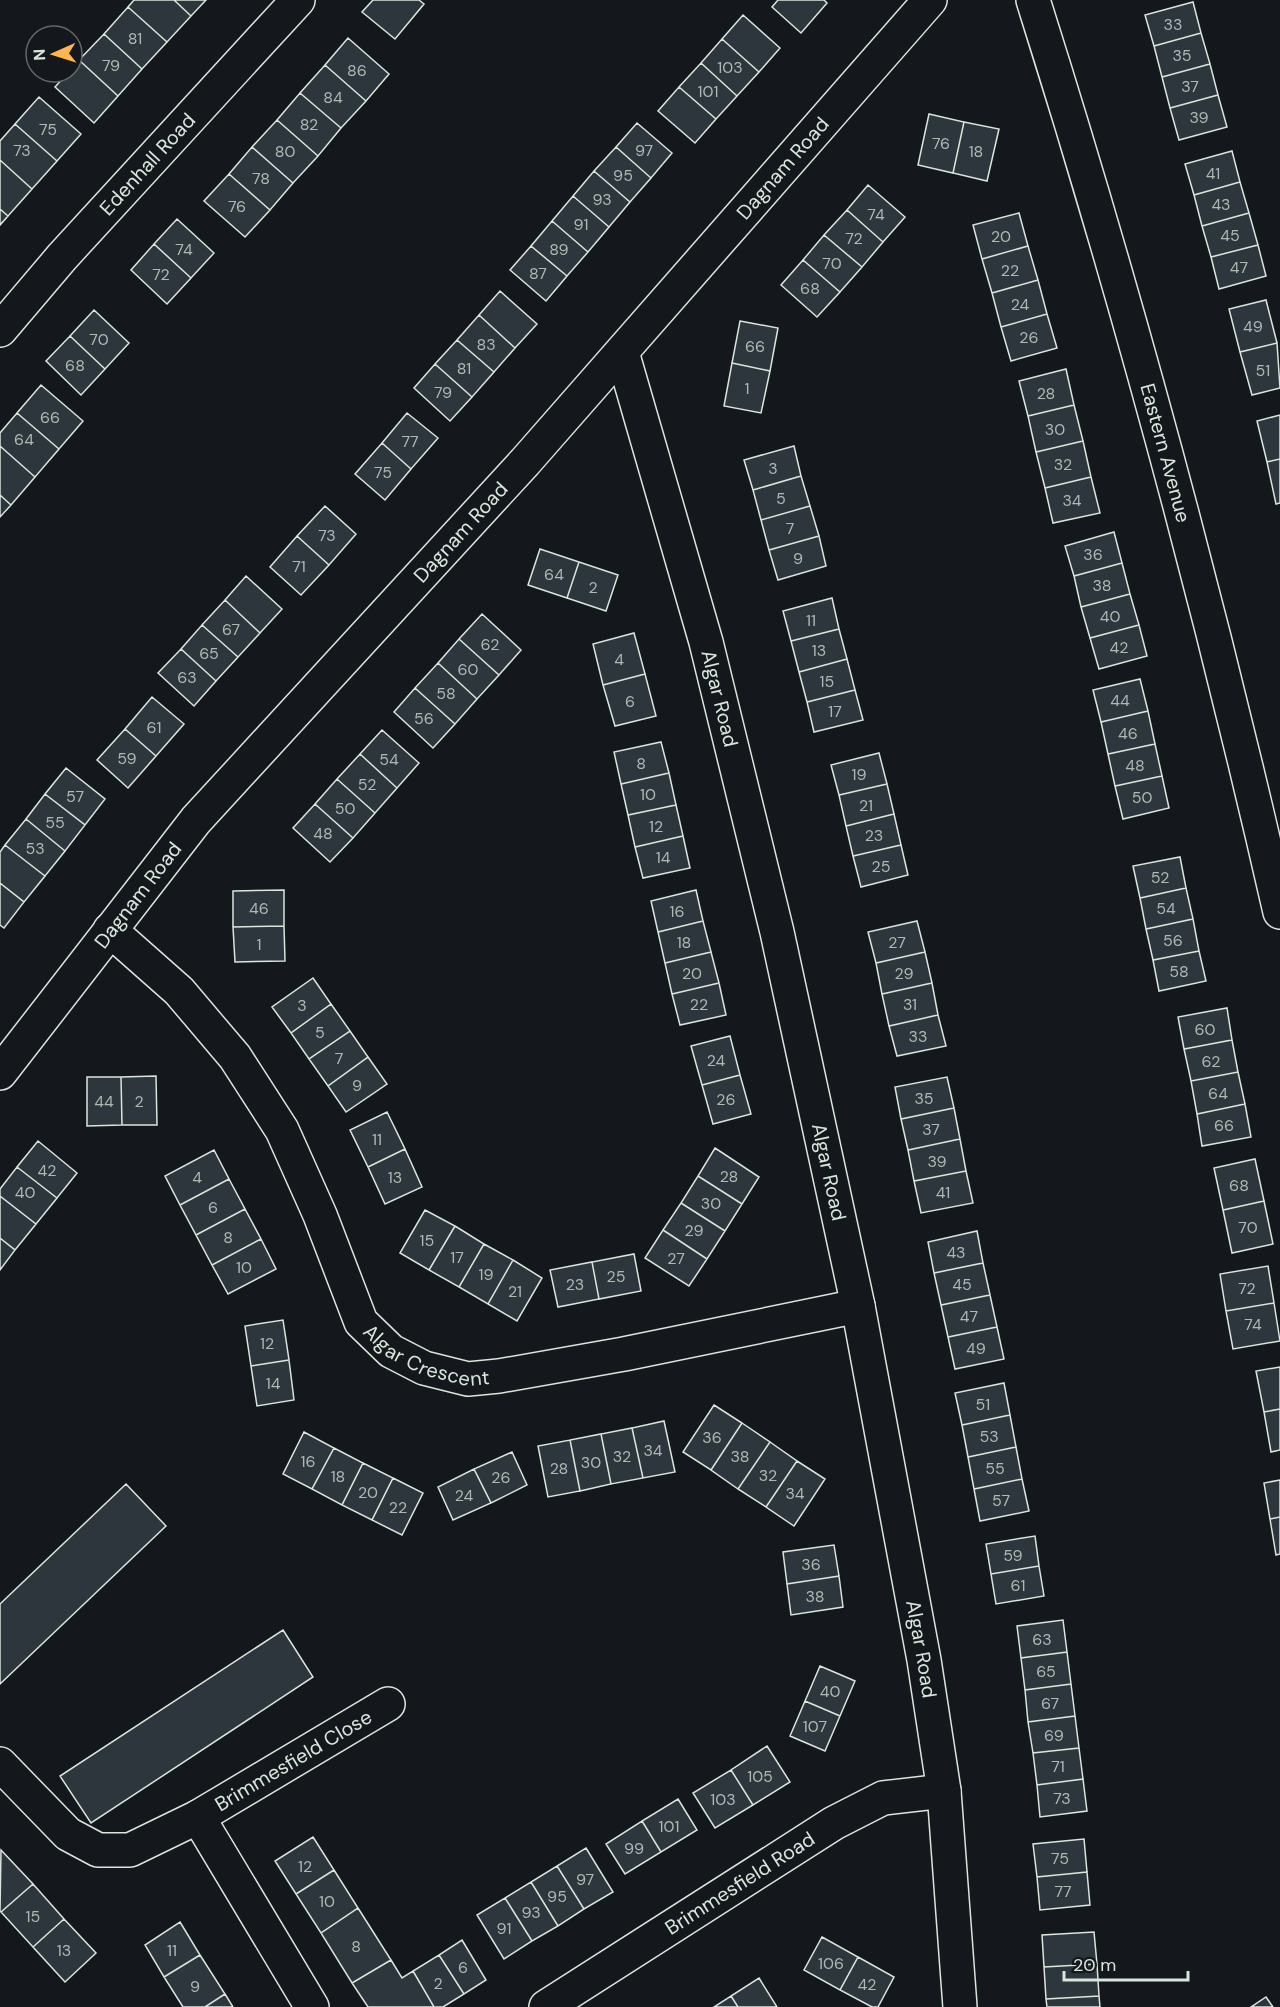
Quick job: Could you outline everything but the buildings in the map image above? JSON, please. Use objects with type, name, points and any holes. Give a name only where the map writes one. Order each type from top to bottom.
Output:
[{"type":"street","name":"Edenhall Road","points":[[0,330],[78,240],[298,0]]},
{"type":"street","name":"Dagnam Road","points":[[0,1073],[196,820],[525,462],[930,0]]},
{"type":"street","name":"Eastern Avenue","points":[[1033,0],[1081,152],[1146,377],[1216,643],[1280,912]]},
{"type":"street","name":"Algar Road","points":[[622,352],[706,642],[777,932],[858,1306],[924,1660],[944,1791],[960,2007]]},
{"type":"street","name":"Algar Crescent","points":[[110,930],[179,991],[235,1057],[282,1130],[320,1215],[361,1322],[392,1350],[424,1368],[468,1379],[500,1376],[624,1354],[858,1306]]},
{"type":"street","name":"Brimmesfield Close","points":[[0,1764],[68,1834],[98,1850],[130,1850],[198,1817],[388,1704]]},
{"type":"street","name":"Brimmesfield Road","points":[[546,2007],[834,1823],[883,1798],[944,1791]]},
{"type":"street","name":"Brimmesfield Close","points":[[198,1817],[312,2007]]}]
